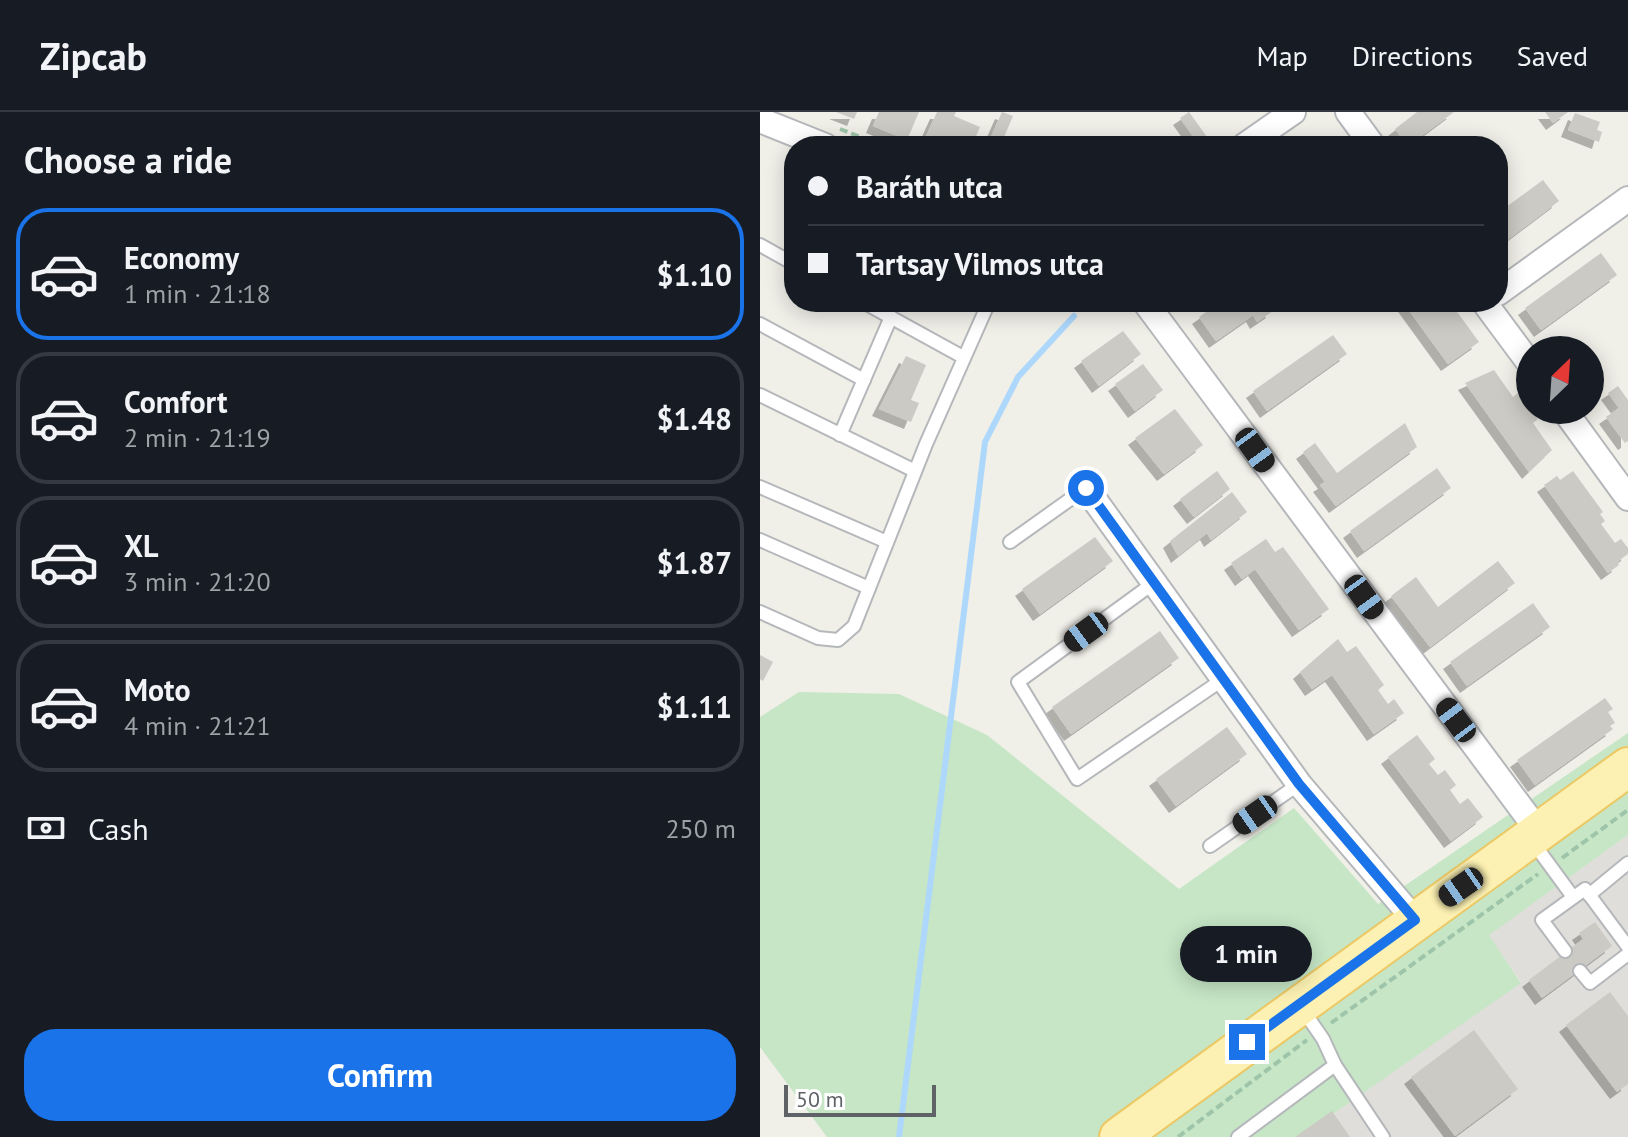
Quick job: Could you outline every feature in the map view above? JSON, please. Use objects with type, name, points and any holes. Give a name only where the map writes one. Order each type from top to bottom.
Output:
[{"type":"main road","points":[[1119,1137],[1309,1018],[1415,920],[1540,845],[1628,767]]},
{"type":"street","points":[[1258,136],[1293,112]]},
{"type":"street","points":[[1359,116],[1368,136]]},
{"type":"street","points":[[760,120],[800,136]]},
{"type":"street","points":[[1508,286],[1628,199]]},
{"type":"street","points":[[1152,312],[1540,845]]},
{"type":"street","points":[[1492,312],[1516,345]]},
{"type":"street","points":[[1575,424],[1626,490]]},
{"type":"street","points":[[1086,488],[1299,784],[1415,920]]},
{"type":"lane","points":[[760,245],[784,258]]},
{"type":"lane","points":[[882,312],[963,357]]},
{"type":"lane","points":[[760,612],[818,638],[838,640],[854,626],[915,471],[984,312]]},
{"type":"lane","points":[[840,435],[891,317]]},
{"type":"lane","points":[[760,324],[864,380]]},
{"type":"lane","points":[[760,395],[915,471]]},
{"type":"lane","points":[[760,487],[887,542]]},
{"type":"lane","points":[[1010,542],[1086,488]]},
{"type":"lane","points":[[760,540],[869,588]]},
{"type":"lane","points":[[1155,582],[1018,682],[1077,779],[1225,678]]},
{"type":"lane","points":[[1210,846],[1299,784]]},
{"type":"lane","points":[[1540,845],[1573,897]]},
{"type":"lane","points":[[1589,895],[1628,863]]},
{"type":"lane","points":[[1565,951],[1542,920],[1585,889],[1628,947]]},
{"type":"lane","points":[[1580,971],[1590,983],[1628,954]]},
{"type":"lane","points":[[1309,1018],[1335,1065],[1383,1137]]},
{"type":"lane","points":[[1238,1137],[1335,1065]]},
{"type":"path","points":[[1178,1137],[1309,1018],[1540,845],[1628,810]]},
{"type":"shaded area","points":[[1628,835],[1628,1137],[1300,1137],[1521,982],[1488,935]]},
{"type":"green space","points":[[799,692],[899,694],[987,735],[1179,889],[1294,808],[1378,904],[1628,733],[1628,835],[1489,935],[1521,983],[1300,1137],[827,1137],[760,1047],[760,717]]},
{"type":"building","points":[[836,112],[857,112],[854,119]]},
{"type":"building","points":[[879,112],[919,112],[909,136],[897,136],[873,126]]},
{"type":"building","points":[[937,112],[956,112],[954,116],[980,127],[976,136],[926,136]]},
{"type":"building","points":[[1002,112],[1013,116],[1005,136],[991,136]]},
{"type":"building","points":[[1189,112],[1206,136],[1193,136],[1180,118]]},
{"type":"building","points":[[1417,112],[1454,112],[1422,136],[1400,136],[1395,129]]},
{"type":"building","points":[[1545,112],[1568,112],[1553,123]]},
{"type":"building","points":[[1575,113],[1600,122],[1597,130],[1602,132],[1599,142],[1568,130]]},
{"type":"building","points":[[1543,180],[1559,201],[1508,239],[1508,206]]},
{"type":"building","points":[[1601,253],[1617,275],[1541,330],[1525,308]]},
{"type":"building","points":[[1206,312],[1272,312],[1257,322],[1253,315],[1216,341],[1199,317]]},
{"type":"building","points":[[1410,312],[1457,312],[1479,342],[1448,364]]},
{"type":"building","points":[[1123,331],[1141,354],[1099,386],[1081,361]]},
{"type":"building","points":[[1333,335],[1347,354],[1267,411],[1253,391]]},
{"type":"building","points":[[906,356],[926,365],[911,400],[919,403],[911,422],[879,409]]},
{"type":"building","points":[[1143,364],[1163,390],[1135,411],[1115,384]]},
{"type":"building","points":[[1494,370],[1513,397],[1516,394],[1516,424],[1534,424],[1552,450],[1529,472],[1465,383]]},
{"type":"building","points":[[1618,386],[1628,400],[1628,441],[1625,443],[1606,417],[1619,408],[1608,393]]},
{"type":"building","points":[[1175,409],[1203,445],[1164,474],[1135,438]]},
{"type":"building","points":[[1405,423],[1417,447],[1336,506],[1320,485],[1325,482],[1303,452],[1315,443],[1337,473]]},
{"type":"building","points":[[1437,468],[1451,488],[1364,551],[1350,531]]},
{"type":"building","points":[[1217,471],[1230,489],[1194,517],[1180,499]]},
{"type":"building","points":[[1573,471],[1603,512],[1600,514],[1605,521],[1601,524],[1615,543],[1621,539],[1628,548],[1628,554],[1608,573],[1544,485],[1557,476],[1560,480]]},
{"type":"building","points":[[1232,492],[1247,512],[1211,540],[1207,533],[1178,556],[1170,541]]},
{"type":"building","points":[[1095,537],[1113,561],[1040,614],[1022,589]]},
{"type":"building","points":[[1266,539],[1275,552],[1283,547],[1329,609],[1299,630],[1255,569],[1242,579],[1231,563]]},
{"type":"building","points":[[1498,561],[1515,583],[1430,647],[1391,596],[1416,577],[1438,607]]},
{"type":"building","points":[[1533,603],[1550,627],[1467,686],[1450,662]]},
{"type":"building","points":[[1160,631],[1179,658],[1071,734],[1052,707]]},
{"type":"building","points":[[1338,639],[1347,652],[1356,646],[1384,685],[1378,690],[1388,704],[1394,699],[1404,713],[1374,734],[1332,675],[1312,689],[1300,672]]},
{"type":"building","points":[[760,655],[773,662],[763,681],[760,679]]},
{"type":"building","points":[[1605,698],[1613,709],[1608,712],[1615,723],[1610,726],[1613,729],[1535,785],[1517,760]]},
{"type":"building","points":[[1227,727],[1247,754],[1176,806],[1156,779]]},
{"type":"building","points":[[1417,735],[1435,759],[1429,764],[1438,775],[1445,770],[1456,785],[1450,790],[1460,804],[1468,798],[1483,817],[1451,841],[1388,757]]},
{"type":"building","points":[[1595,922],[1612,946],[1542,998],[1529,980],[1583,939],[1579,933]]},
{"type":"building","points":[[1610,992],[1628,1016],[1628,1084],[1617,1092],[1566,1025]]},
{"type":"building","points":[[1474,1030],[1518,1089],[1455,1136],[1411,1077]]},
{"type":"building","points":[[1332,1111],[1350,1137],[1295,1137]]},
{"type":"waterway","points":[[899,1137],[985,442],[1018,377],[1074,316]]},
{"type":"route","points":[[1086,488],[1299,784],[1415,920],[1247,1042]]}]
